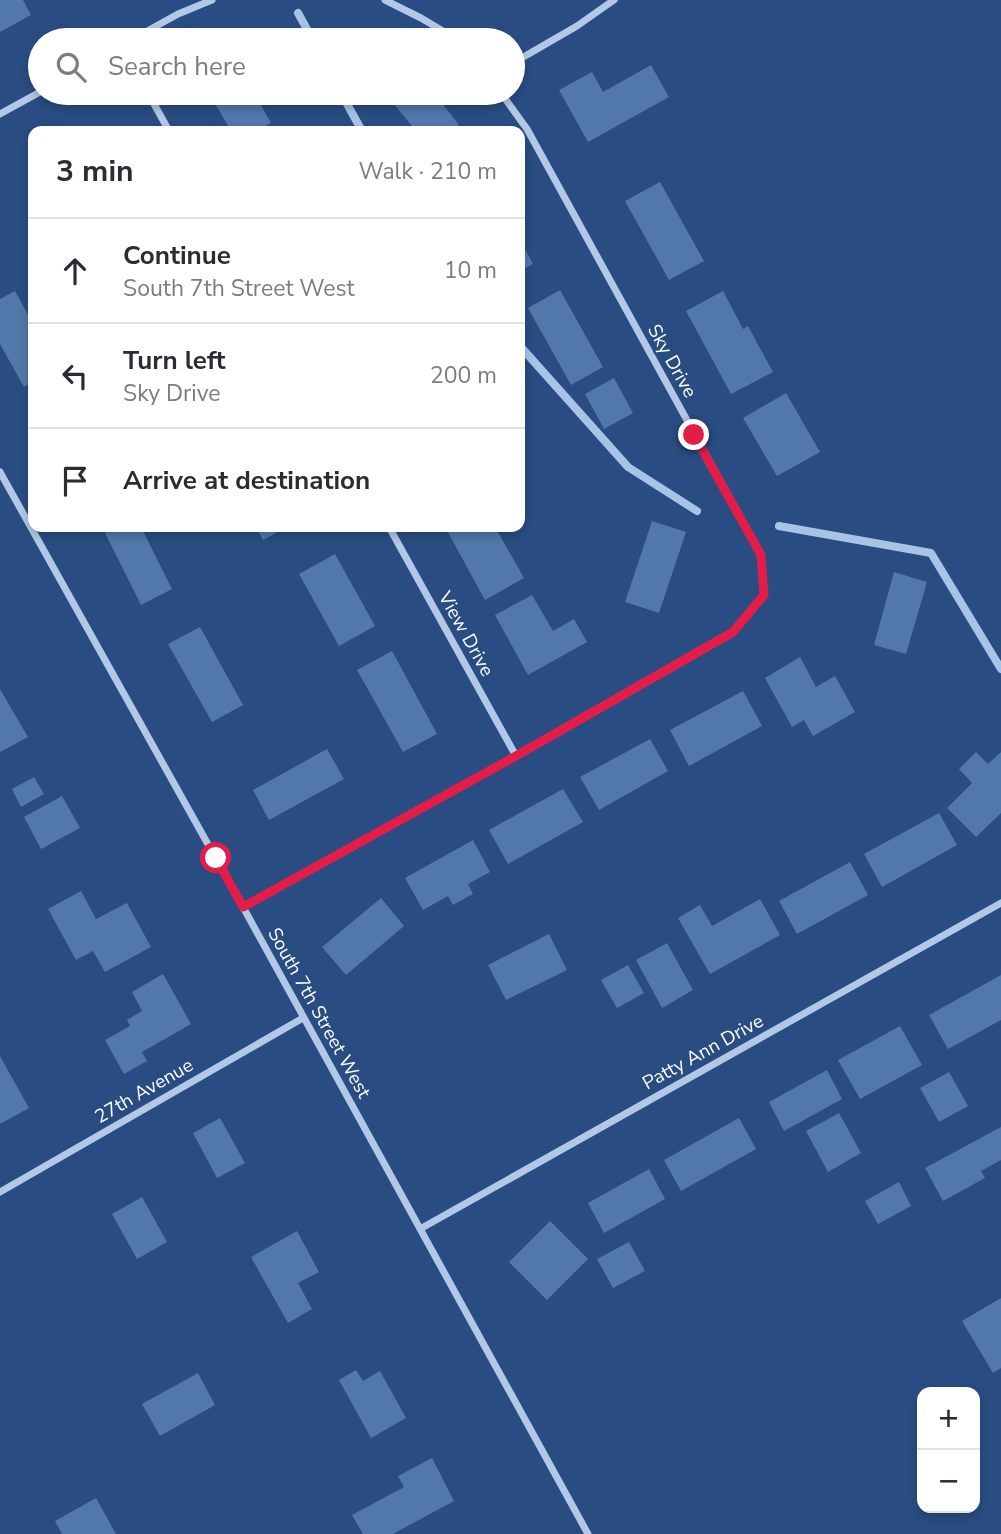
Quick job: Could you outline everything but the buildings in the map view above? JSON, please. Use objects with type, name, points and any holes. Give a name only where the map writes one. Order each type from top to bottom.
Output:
[{"type":"street","points":[[154,28],[212,0]]},
{"type":"street","points":[[385,0],[438,28]]},
{"type":"street","points":[[525,56],[577,26],[614,0]]},
{"type":"street","points":[[0,114],[28,99]]},
{"type":"street","points":[[155,105],[166,126]]},
{"type":"street","name":"Sky Drive","points":[[510,105],[525,126]]},
{"type":"street","name":"Sky Drive","points":[[243,907],[733,632],[764,595],[761,555],[525,126]]},
{"type":"street","name":"South 7th Street West","points":[[0,472],[28,522]]},
{"type":"street","name":"South 7th Street West","points":[[34,532],[588,1534]]},
{"type":"street","name":"View Drive","points":[[392,532],[516,756]]},
{"type":"street","name":"Patty Ann Drive","points":[[420,1228],[1001,902]]},
{"type":"street","name":"27th Avenue","points":[[0,1192],[303,1018]]},
{"type":"waterway","points":[[298,13],[306,28]]},
{"type":"waterway","points":[[348,105],[359,126]]},
{"type":"waterway","points":[[525,352],[628,467],[697,511]]},
{"type":"waterway","points":[[779,526],[931,553],[1001,669]]},
{"type":"route","points":[[216,858],[243,907],[733,632],[764,595],[761,555],[694,435]]}]
